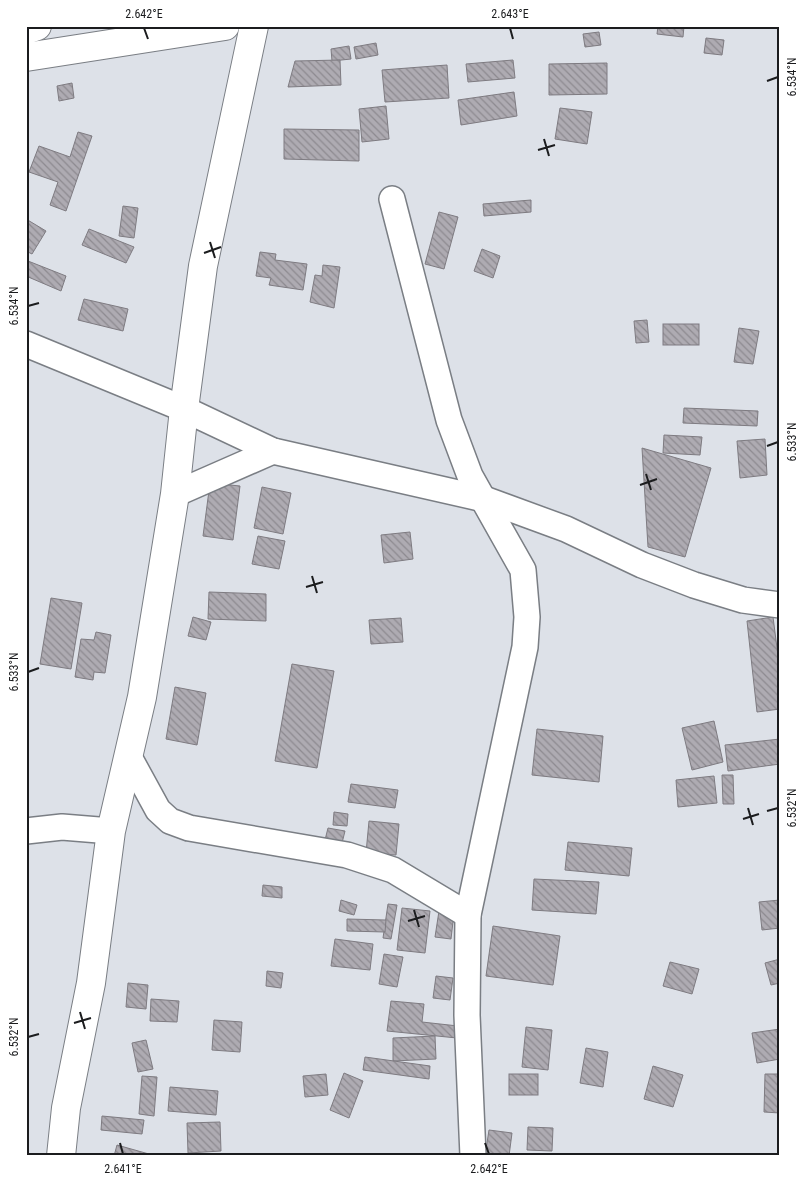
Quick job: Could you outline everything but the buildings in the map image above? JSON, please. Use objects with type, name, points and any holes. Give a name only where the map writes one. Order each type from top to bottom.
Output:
[{"type":"street","points":[[26,30],[37,26]]},
{"type":"street","points":[[26,57],[225,26]]},
{"type":"street","points":[[61,1156],[66,1108],[90,983],[111,831],[142,697],[175,494],[184,408],[203,266],[254,26]]},
{"type":"street","points":[[392,198],[449,420],[470,476],[522,570],[527,617],[525,647],[468,915],[468,1015],[473,1156]]},
{"type":"street","points":[[26,344],[184,408],[273,451],[484,499],[566,529],[642,565],[694,585],[744,600],[780,604]]},
{"type":"street","points":[[175,494],[273,451]]},
{"type":"street","points":[[129,757],[158,810],[170,822],[189,828],[347,855],[393,870],[468,915]]},
{"type":"street","points":[[26,831],[62,827],[111,831]]}]
